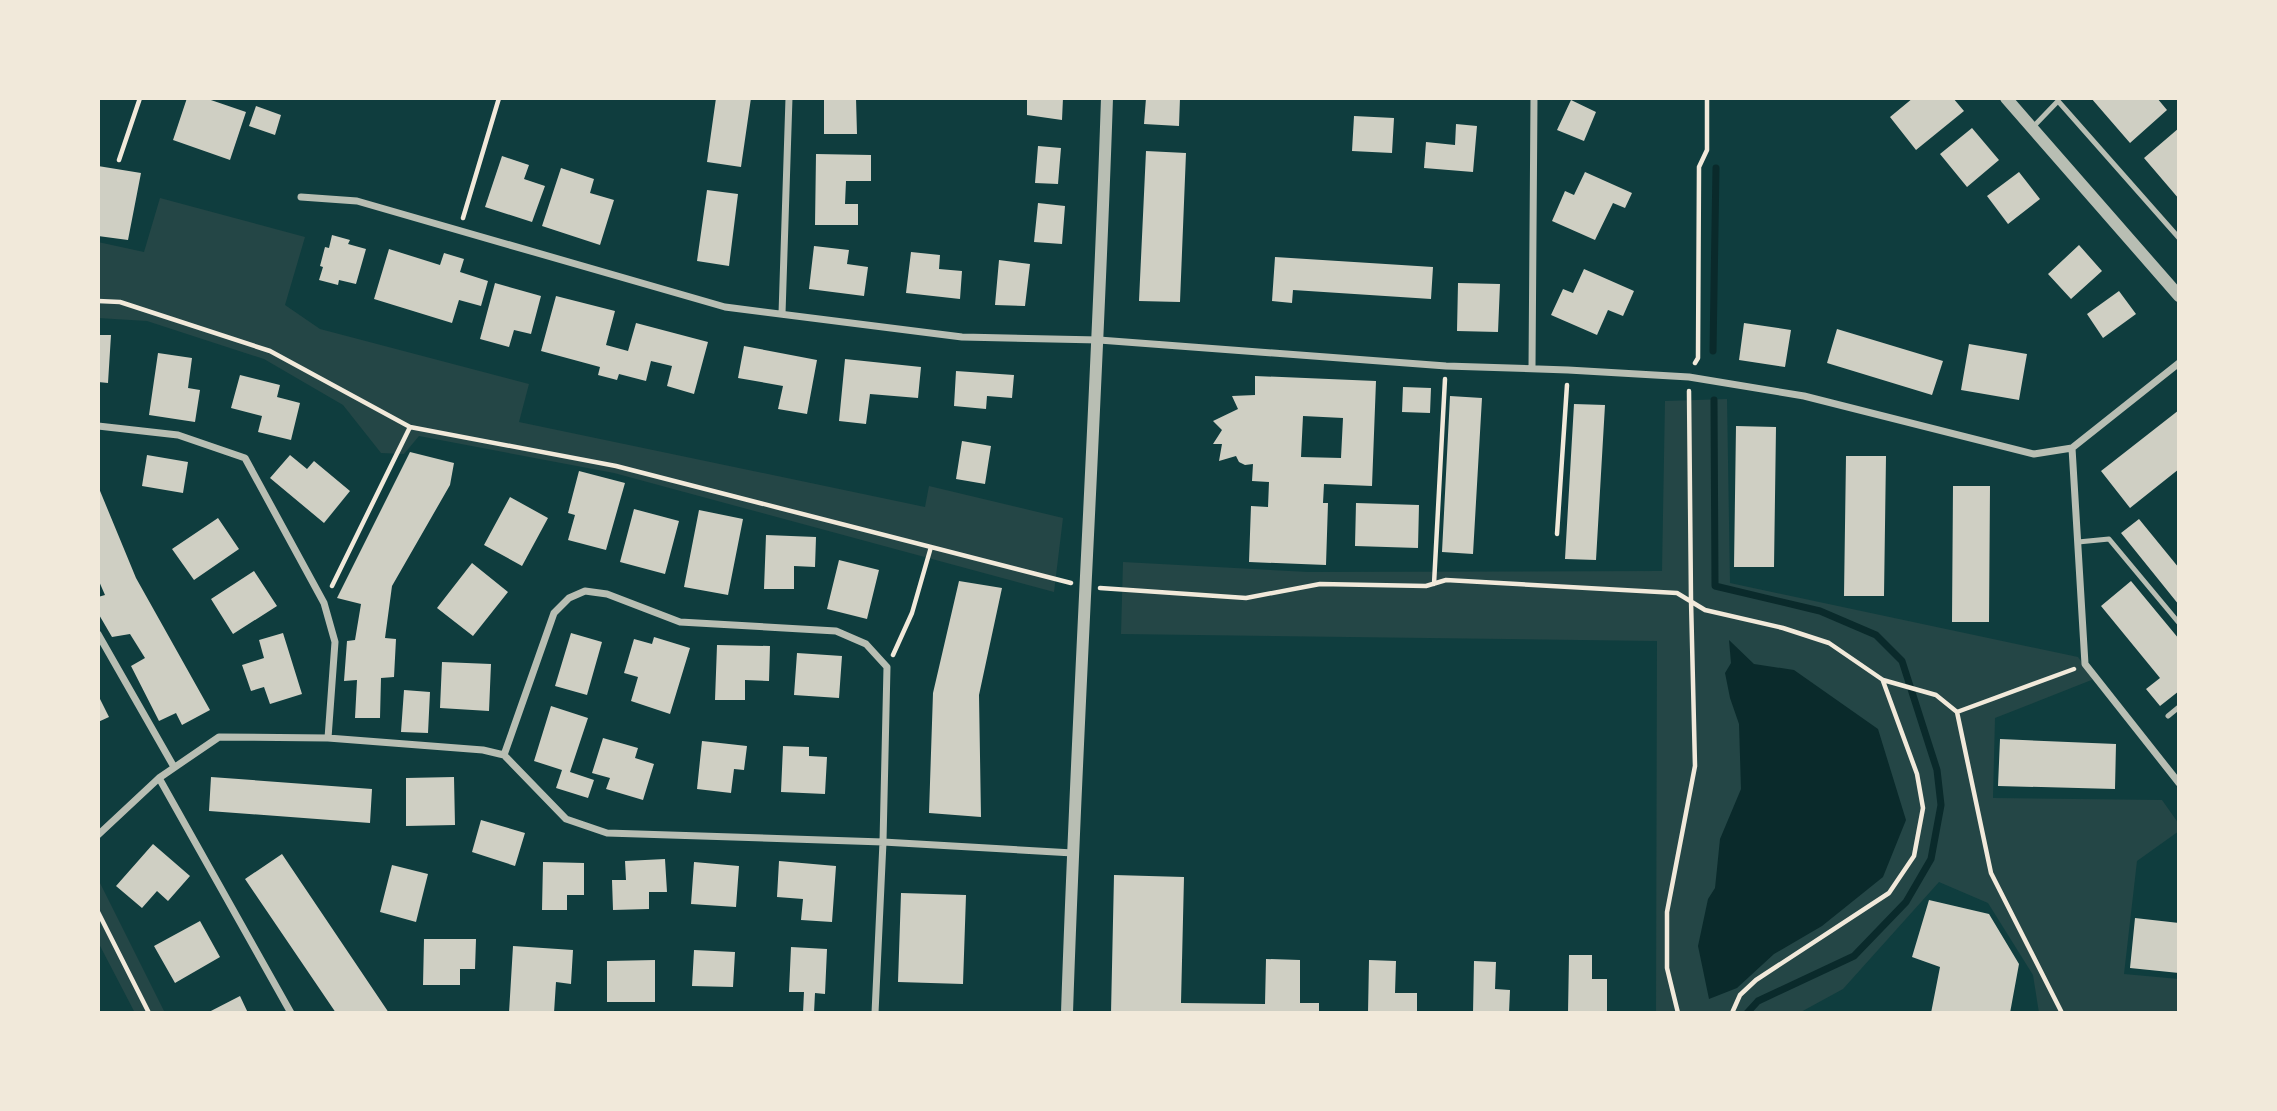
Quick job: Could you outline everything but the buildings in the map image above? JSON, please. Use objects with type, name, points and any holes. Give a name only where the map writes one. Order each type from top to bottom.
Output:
[{"type":"street","points":[[782,314],[789,98]]},
{"type":"street","points":[[1068,1013],[1073,853],[1099,340],[1107,98]]},
{"type":"street","points":[[1532,368],[1534,98]]},
{"type":"street","points":[[2007,98],[2179,296]]},
{"type":"street","points":[[301,197],[357,201],[725,307],[962,337],[1099,340],[1446,366],[1689,377],[1804,396],[2034,454],[2072,448],[2179,363]]},
{"type":"street","points":[[98,426],[177,435],[245,458],[324,603],[335,642],[328,738]]},
{"type":"street","points":[[2072,448],[2085,664],[2179,783]]},
{"type":"street","points":[[504,755],[554,613],[569,598],[585,591],[607,594],[680,622],[836,631],[866,644],[887,667],[876,1013]]},
{"type":"street","points":[[98,634],[174,767]]},
{"type":"street","points":[[98,835],[159,778],[219,737],[328,738],[483,750],[504,755],[566,819],[607,833],[883,842],[1073,853]]},
{"type":"street","points":[[159,778],[291,1013]]},
{"type":"lane","points":[[2032,128],[2059,99],[2179,238]]},
{"type":"lane","points":[[2078,542],[2109,539],[2179,623]]},
{"type":"lane","points":[[2168,716],[2179,707]]},
{"type":"path","points":[[119,160],[140,98]]},
{"type":"path","points":[[459,229],[499,98]]},
{"type":"path","points":[[1678,1013],[1667,968],[1667,912],[1695,766],[1690,600],[1689,377],[1698,358],[1699,167],[1707,150],[1707,98]]},
{"type":"path","points":[[98,300],[120,302],[270,351],[410,426],[616,466],[1086,587],[1246,598],[1320,584],[1426,586],[1446,580],[1677,593],[1705,610],[1783,628],[1829,643],[1883,680],[1936,695],[1957,712],[1991,873],[2062,1013]]},
{"type":"path","points":[[1434,584],[1446,366]]},
{"type":"path","points":[[1557,534],[1568,370]]},
{"type":"path","points":[[324,603],[410,426]]},
{"type":"path","points":[[887,667],[912,613],[931,547]]},
{"type":"path","points":[[1957,712],[2085,664]]},
{"type":"path","points":[[1732,1013],[1740,995],[1756,980],[1889,893],[1914,856],[1923,808],[1919,785],[1883,680]]},
{"type":"path","points":[[98,912],[149,1013]]},
{"type":"shaded area","points":[[160,198],[305,237],[285,305],[320,329],[529,384],[519,422],[925,507],[929,486],[1063,518],[1054,592],[614,473],[419,436],[404,454],[381,453],[343,405],[264,359],[147,321],[98,318],[98,242],[144,252]]},
{"type":"shaded area","points":[[1727,399],[1730,583],[2078,657],[2094,679],[1995,718],[1993,798],[2162,800],[2179,824],[2179,831],[2137,861],[2124,974],[2179,979],[2179,1013],[2039,1013],[2033,975],[1988,903],[1939,882],[1843,989],[1799,1013],[1656,1013],[1657,641],[1121,634],[1123,562],[1308,572],[1662,571],[1665,401]]},
{"type":"shaded area","points":[[1729,640],[1754,664],[1794,670],[1878,729],[1906,820],[1883,877],[1822,926],[1774,954],[1737,988],[1709,999],[1698,946],[1708,899],[1715,888],[1720,839],[1741,789],[1739,724],[1725,673],[1731,663]]},
{"type":"shaded area","points":[[98,879],[165,1013],[135,1013],[98,942]]},
{"type":"waterway","points":[[1713,351],[1716,168]]},
{"type":"waterway","points":[[1714,400],[1715,586],[1820,611],[1876,635],[1902,661],[1937,770],[1941,805],[1931,859],[1906,902],[1854,956],[1758,1001],[1747,1013]]}]
